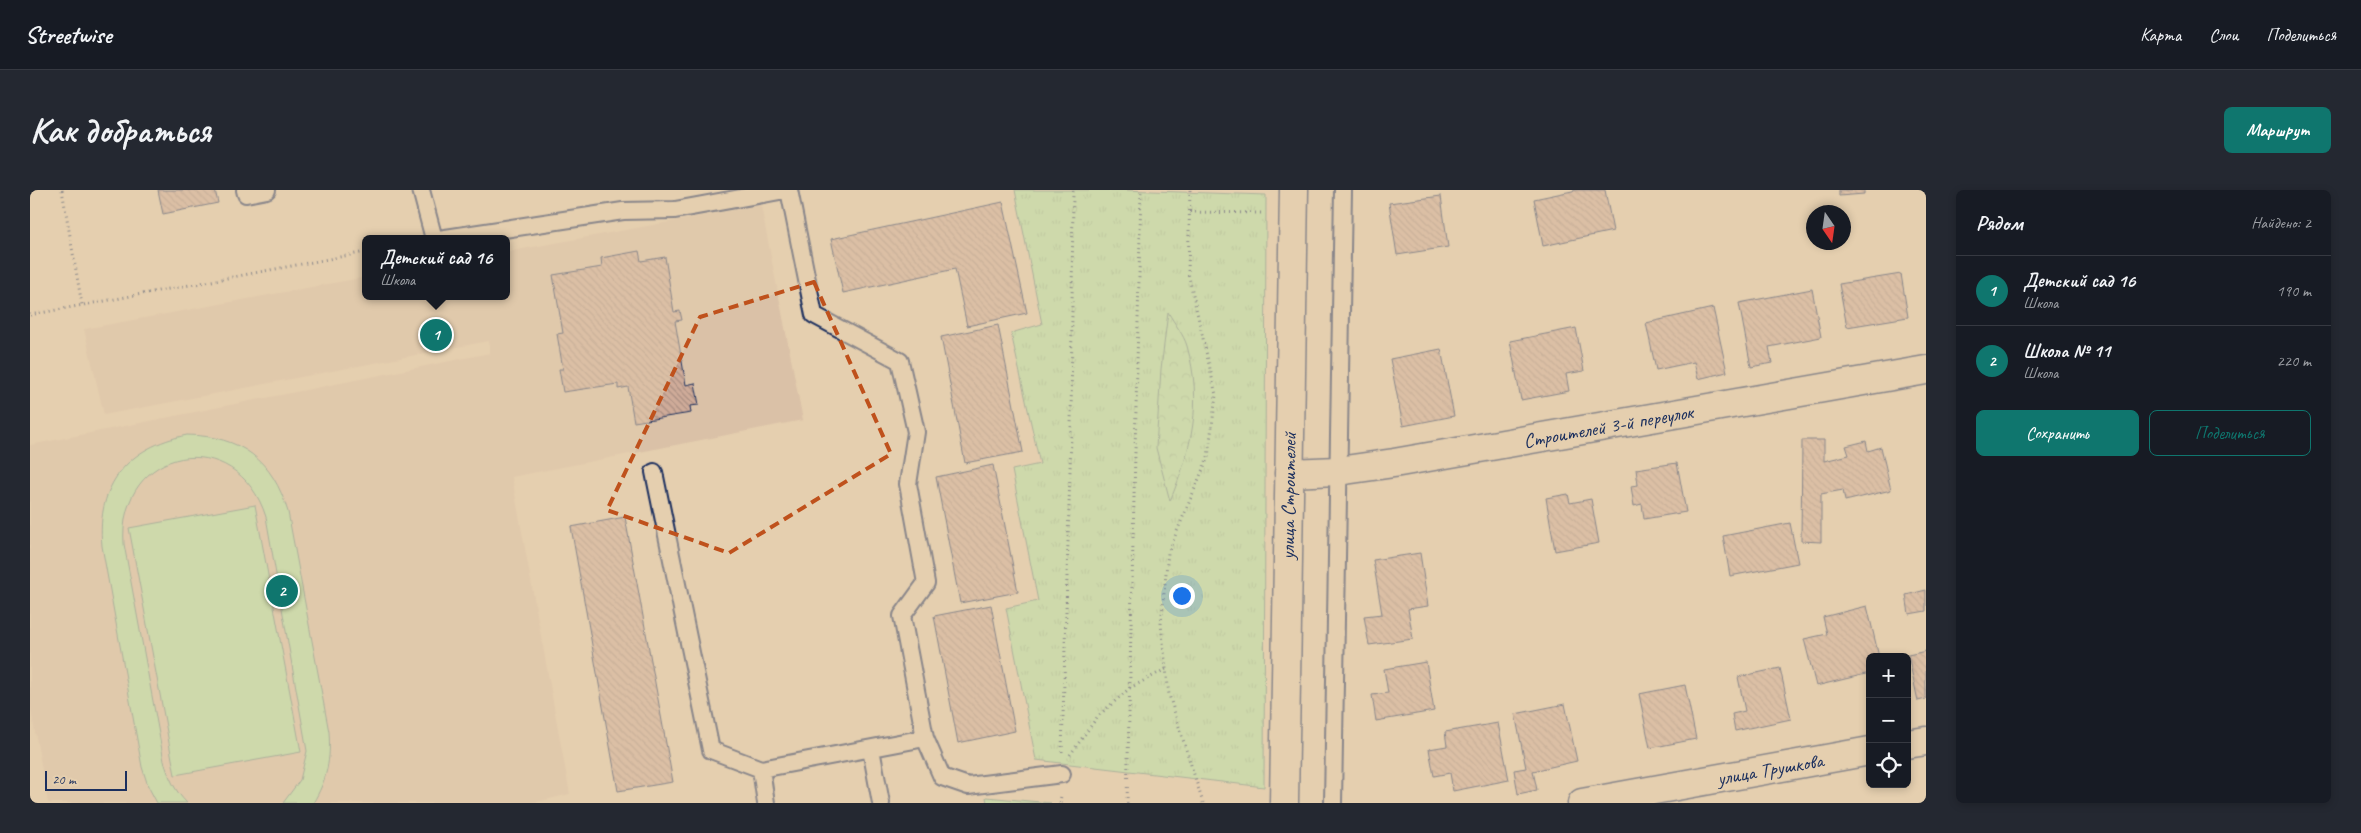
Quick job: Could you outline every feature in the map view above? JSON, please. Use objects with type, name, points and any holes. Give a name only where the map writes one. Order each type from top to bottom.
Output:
[{"type":"street","name":"улица Строителей","points":[[1284,803],[1294,190]]},
{"type":"street","name":"Строителей 3-й переулок","points":[[1288,473],[1338,470],[1394,463],[1926,370]]},
{"type":"street","points":[[1911,743],[1926,741]]},
{"type":"street","name":"улица Трушкова","points":[[1582,803],[1866,752]]},
{"type":"lane","points":[[245,190],[246,194],[267,190]]},
{"type":"lane","points":[[421,190],[433,235]]},
{"type":"lane","points":[[465,235],[623,211],[675,210],[785,190]]},
{"type":"lane","points":[[789,190],[814,315],[900,361],[916,432],[908,484],[926,583],[902,616],[925,738],[942,777],[968,786],[1062,774]]},
{"type":"lane","points":[[1333,803],[1343,190]]},
{"type":"lane","points":[[654,472],[710,750],[761,769],[925,738]]},
{"type":"lane","points":[[871,749],[881,803]]},
{"type":"lane","points":[[761,769],[766,803]]},
{"type":"path","points":[[62,190],[82,305]]},
{"type":"path","points":[[1060,803],[1071,436],[1073,190]]},
{"type":"path","points":[[1127,803],[1141,190]]},
{"type":"path","points":[[1190,190],[1188,273],[1205,339],[1216,395],[1208,457],[1168,553],[1161,624],[1168,695],[1203,803]]},
{"type":"path","points":[[1189,212],[1264,213]]},
{"type":"path","points":[[30,315],[362,253]]},
{"type":"path","points":[[1062,774],[1069,756],[1098,716],[1130,688],[1166,669]]},
{"type":"highlighted area","points":[[814,282],[891,454],[729,553],[607,510],[700,317]]},
{"type":"shaded area","points":[[761,205],[803,420],[512,477],[570,794],[533,803],[48,803],[30,705],[30,445],[490,353],[489,341],[104,415],[84,329],[362,278],[362,300],[510,300],[510,251]]},
{"type":"green space","points":[[1015,190],[1122,190],[1266,195],[1264,787],[1036,760],[1006,608],[1038,601],[1012,470],[1040,464],[1011,333],[1042,324]]},
{"type":"green space","points":[[1168,312],[1186,342],[1192,367],[1194,387],[1193,425],[1189,444],[1170,501],[1156,448],[1161,369]]},
{"type":"green space","points":[[187,435],[206,436],[223,440],[239,446],[252,454],[264,465],[282,494],[288,512],[329,732],[329,751],[325,778],[313,803],[283,803],[300,780],[307,751],[266,517],[251,487],[231,468],[206,459],[182,458],[158,467],[139,485],[127,511],[124,544],[164,761],[173,784],[187,803],[157,803],[148,786],[142,767],[102,546],[104,504],[120,472],[133,459],[148,449],[166,441]]},
{"type":"green space","points":[[255,505],[301,752],[175,775],[129,528]]},
{"type":"green space","points":[[986,797],[1051,803],[987,803]]},
{"type":"building","points":[[158,190],[215,190],[218,203],[163,214]]},
{"type":"building","points":[[1577,190],[1605,190],[1613,231],[1543,246],[1534,199]]},
{"type":"building","points":[[1839,190],[1864,190],[1864,194],[1839,196]]},
{"type":"building","points":[[1441,196],[1448,247],[1397,255],[1389,203]]},
{"type":"building","points":[[1003,202],[1027,313],[967,326],[955,269],[843,293],[831,239]]},
{"type":"building","points":[[639,251],[641,261],[665,257],[674,312],[680,311],[682,320],[675,321],[686,385],[695,383],[699,405],[690,406],[691,413],[634,422],[628,387],[618,389],[618,384],[563,392],[559,369],[563,369],[557,334],[563,333],[553,275],[602,267],[601,258]]},
{"type":"building","points":[[1901,274],[1908,317],[1847,327],[1839,284]]},
{"type":"building","points":[[1812,289],[1821,337],[1769,347],[1772,363],[1751,367],[1739,303]]},
{"type":"building","points":[[1713,308],[1727,372],[1698,379],[1694,362],[1656,370],[1646,323]]},
{"type":"building","points":[[998,325],[1023,452],[965,463],[941,337]]},
{"type":"building","points":[[1576,328],[1584,371],[1566,374],[1569,391],[1521,400],[1510,341]]},
{"type":"building","points":[[1441,349],[1454,416],[1403,426],[1390,359]]},
{"type":"building","points":[[1802,440],[1824,440],[1824,461],[1849,455],[1846,446],[1866,441],[1868,451],[1881,447],[1891,490],[1845,501],[1843,490],[1821,494],[1821,542],[1801,541]]},
{"type":"building","points":[[1677,463],[1686,512],[1644,519],[1642,504],[1634,506],[1631,486],[1638,485],[1636,469]]},
{"type":"building","points":[[993,465],[1018,592],[960,603],[936,477]]},
{"type":"building","points":[[1568,494],[1570,503],[1591,499],[1599,543],[1555,551],[1546,498]]},
{"type":"building","points":[[625,517],[673,782],[618,791],[571,527]]},
{"type":"building","points":[[1790,523],[1798,563],[1730,576],[1723,536]]},
{"type":"building","points":[[1420,553],[1428,606],[1408,609],[1413,639],[1369,645],[1364,616],[1382,614],[1373,560]]},
{"type":"building","points":[[1926,590],[1926,611],[1909,614],[1906,595]]},
{"type":"building","points":[[991,605],[1015,731],[958,743],[934,616]]},
{"type":"building","points":[[1867,606],[1878,653],[1866,653],[1866,674],[1816,686],[1804,639],[1827,634],[1823,617]]},
{"type":"building","points":[[1926,651],[1926,699],[1918,701],[1911,669],[1911,654]]},
{"type":"building","points":[[1426,662],[1434,711],[1376,721],[1372,695],[1388,693],[1384,669]]},
{"type":"building","points":[[1780,668],[1791,719],[1735,731],[1732,714],[1745,711],[1738,677]]},
{"type":"building","points":[[1685,685],[1696,739],[1650,748],[1639,694]]},
{"type":"building","points":[[1565,704],[1577,761],[1533,771],[1537,790],[1518,794],[1514,770],[1526,768],[1515,714]]},
{"type":"building","points":[[1498,723],[1509,780],[1453,791],[1450,773],[1434,776],[1429,749],[1447,746],[1445,732]]},
{"type":"place","name":"Детский сад 16","points":[[436,335]]},
{"type":"place","name":"Школа № 11","points":[[282,591]]}]
